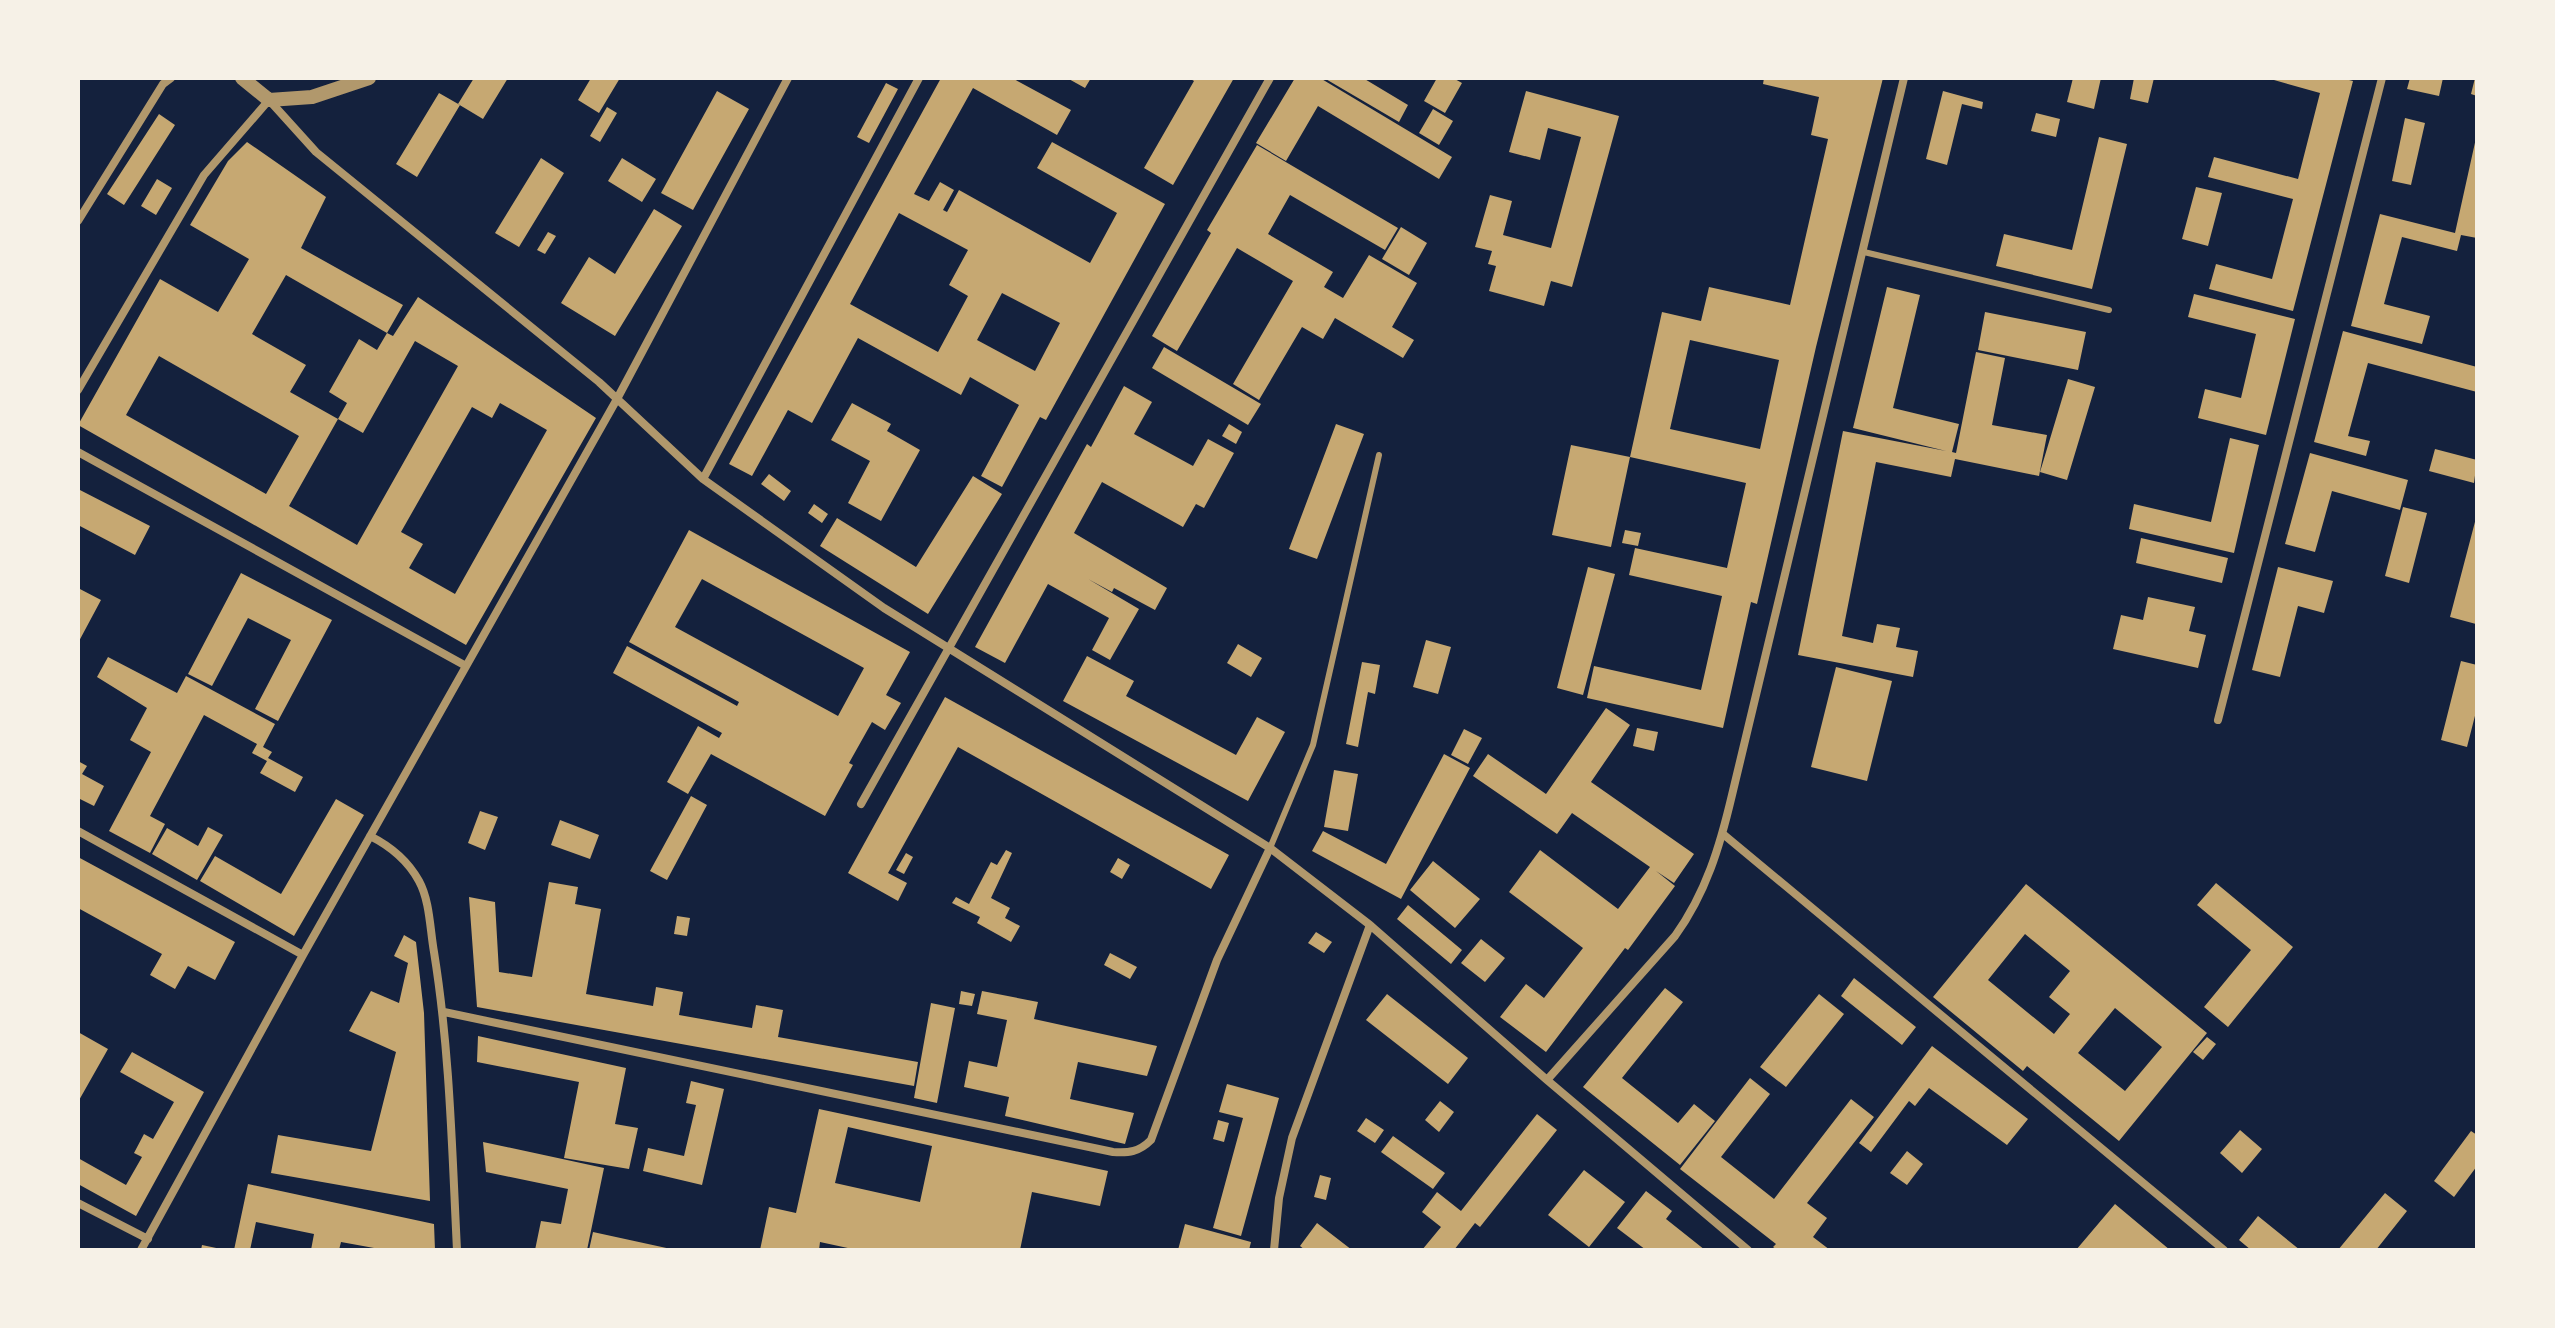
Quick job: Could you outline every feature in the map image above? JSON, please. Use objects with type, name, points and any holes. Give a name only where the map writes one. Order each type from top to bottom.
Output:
[{"type":"street","points":[[78,221],[160,81],[171,78]]},
{"type":"street","points":[[242,78],[269,100],[316,152],[617,399],[703,479],[884,608],[1270,848],[1370,925],[1748,1250]]},
{"type":"street","points":[[78,390],[204,175],[269,100],[312,97],[369,78]]},
{"type":"street","points":[[141,1250],[303,955],[617,399],[788,78]]},
{"type":"street","points":[[703,479],[919,78]]},
{"type":"street","points":[[861,804],[1270,78]]},
{"type":"street","points":[[1547,1080],[1675,936],[1710,874],[1723,834],[1904,78]]},
{"type":"street","points":[[2218,720],[2382,78]]},
{"type":"street","points":[[78,452],[466,666]]},
{"type":"street","points":[[78,831],[303,955]]},
{"type":"street","points":[[1723,834],[2224,1250]]},
{"type":"street","points":[[370,836],[407,864],[420,884],[444,1012],[457,1250]]},
{"type":"street","points":[[444,1012],[1052,1140],[1127,1153],[1140,1150],[1151,1140],[1217,960],[1270,848]]},
{"type":"street","points":[[1274,1250],[1279,1198],[1292,1138],[1370,925]]},
{"type":"street","points":[[78,1203],[148,1239]]},
{"type":"lane","points":[[1864,252],[2109,310]]},
{"type":"lane","points":[[1270,848],[1313,745],[1379,455]]},
{"type":"building","points":[[474,78],[508,78],[483,119],[458,104]]},
{"type":"building","points":[[591,78],[620,78],[599,113],[578,100]]},
{"type":"building","points":[[941,78],[1012,78],[1071,110],[1057,135],[973,88],[914,194],[929,201],[940,182],[954,190],[943,210],[947,212],[959,190],[1090,263],[1117,213],[1037,168],[1052,142],[1165,204],[1046,420],[1040,417],[1002,487],[981,476],[1019,405],[970,377],[961,395],[858,338],[812,423],[788,410],[752,476],[729,464]],"holes":[[[899,213],[968,250],[949,285],[968,296],[938,352],[850,304]],[[1002,293],[1060,323],[1035,371],[977,340]]]},
{"type":"building","points":[[1067,78],[1091,78],[1085,88]]},
{"type":"building","points":[[1189,78],[1234,78],[1173,185],[1144,168],[1194,81]]},
{"type":"building","points":[[1295,78],[1320,78],[1452,157],[1439,179],[1318,106],[1286,161],[1256,143]]},
{"type":"building","points":[[1324,78],[1363,78],[1408,105],[1399,122]]},
{"type":"building","points":[[1437,78],[1453,78],[1462,83],[1445,113],[1424,101]]},
{"type":"building","points":[[1764,78],[1883,78],[1816,347],[1757,604],[1751,602],[1723,728],[1587,698],[1594,666],[1701,690],[1722,596],[1629,575],[1635,548],[1727,568],[1746,483],[1630,457],[1662,312],[1701,321],[1709,287],[1790,305],[1828,139],[1811,135],[1819,97],[1763,84]],"holes":[[[1690,340],[1779,360],[1760,449],[1670,429]]]},
{"type":"building","points":[[2073,78],[2101,78],[2094,109],[2067,102]]},
{"type":"building","points":[[2134,78],[2154,78],[2148,103],[2130,99]]},
{"type":"building","points":[[2275,78],[2341,78],[2353,81],[2293,311],[2209,289],[2216,264],[2272,279],[2293,199],[2208,177],[2214,157],[2298,179],[2320,93]]},
{"type":"building","points":[[2410,78],[2443,78],[2439,96],[2407,89]]},
{"type":"building","points":[[2477,78],[2477,96],[2471,94]]},
{"type":"building","points":[[886,83],[898,89],[869,143],[857,137]]},
{"type":"building","points":[[717,91],[749,109],[693,210],[661,193]]},
{"type":"building","points":[[1526,91],[1619,116],[1572,287],[1551,281],[1544,306],[1489,291],[1496,266],[1488,264],[1492,251],[1475,247],[1490,195],[1512,201],[1503,235],[1551,248],[1581,137],[1548,128],[1540,160],[1509,152]]},
{"type":"building","points":[[1943,91],[1983,102],[1982,109],[1962,104],[1947,165],[1926,159]]},
{"type":"building","points":[[439,93],[460,105],[417,177],[396,164]]},
{"type":"building","points":[[607,107],[617,113],[600,142],[590,136]]},
{"type":"building","points":[[1433,109],[1453,121],[1439,145],[1419,133]]},
{"type":"building","points":[[2036,113],[2060,119],[2056,137],[2031,131]]},
{"type":"building","points":[[159,114],[175,125],[124,205],[107,194]]},
{"type":"building","points":[[2405,118],[2425,123],[2411,185],[2392,181]]},
{"type":"building","points":[[2099,137],[2127,144],[2092,289],[1996,266],[2004,234],[2072,250]]},
{"type":"building","points":[[2476,138],[2477,238],[2461,235],[2457,251],[2402,237],[2384,304],[2430,316],[2422,344],[2351,326],[2380,214],[2455,233]]},
{"type":"building","points":[[247,142],[326,197],[301,248],[403,305],[387,333],[393,336],[418,297],[596,418],[466,645],[78,425],[160,279],[218,312],[249,259],[190,225],[228,161]],"holes":[[[286,275],[387,333],[377,350],[359,339],[329,392],[347,403],[338,419],[290,392],[306,365],[252,334]],[[415,341],[458,366],[357,545],[289,506],[338,419],[363,433]],[[159,356],[299,436],[266,494],[126,415]],[[500,403],[547,430],[455,594],[409,568],[423,544],[401,532],[472,407],[492,418]]]},
{"type":"building","points":[[1257,145],[1398,228],[1385,250],[1290,195],[1268,234],[1333,272],[1324,287],[1343,298],[1369,255],[1417,283],[1392,327],[1414,340],[1403,358],[1335,318],[1323,339],[1302,327],[1259,400],[1233,384],[1293,281],[1237,248],[1177,351],[1152,336],[1211,233],[1207,230]]},
{"type":"building","points":[[541,158],[564,173],[519,247],[495,233]]},
{"type":"building","points":[[622,158],[656,179],[642,202],[608,181]]},
{"type":"building","points":[[157,179],[172,188],[156,215],[141,206]]},
{"type":"building","points":[[2196,187],[2222,193],[2208,246],[2182,239]]},
{"type":"building","points":[[654,209],[682,226],[615,336],[561,303],[589,257],[615,274]]},
{"type":"building","points":[[1401,227],[1427,243],[1409,275],[1382,259]]},
{"type":"building","points":[[548,232],[556,236],[545,254],[537,250]]},
{"type":"building","points":[[1887,287],[1920,295],[1893,408],[1959,424],[1952,452],[1956,453],[1976,352],[2005,358],[1992,425],[2047,435],[2039,476],[1955,459],[1951,477],[1876,462],[1842,636],[1873,643],[1877,624],[1900,628],[1896,647],[1918,651],[1913,677],[1798,655],[1843,431],[1946,451],[1853,428]]},
{"type":"building","points":[[2194,294],[2295,319],[2266,435],[2198,418],[2205,389],[2241,398],[2256,334],[2188,317]]},
{"type":"building","points":[[1985,312],[2086,332],[2078,370],[1978,350]]},
{"type":"building","points":[[2343,331],[2477,367],[2477,392],[2368,363],[2348,436],[2370,441],[2366,456],[2314,442]]},
{"type":"building","points":[[1164,347],[1261,404],[1248,425],[1152,368]]},
{"type":"building","points":[[2068,379],[2095,387],[2067,480],[2040,472]]},
{"type":"building","points":[[1124,386],[1152,402],[1134,434],[1193,466],[1208,439],[1234,453],[1204,508],[1196,504],[1183,527],[1102,482],[1074,533],[1167,588],[1155,610],[1114,588],[1112,592],[1088,579],[1139,609],[1110,660],[1092,650],[1109,618],[1048,584],[1005,663],[975,647],[1087,444],[1091,447]]},
{"type":"building","points":[[852,403],[891,424],[887,431],[920,450],[881,521],[848,503],[870,461],[831,440]]},
{"type":"building","points":[[1229,424],[1242,432],[1236,444],[1222,436]]},
{"type":"building","points":[[1336,424],[1364,434],[1317,559],[1289,549]]},
{"type":"building","points":[[2230,438],[2259,445],[2234,553],[2129,529],[2134,504],[2211,522]]},
{"type":"building","points":[[1571,445],[1630,457],[1611,547],[1552,535]]},
{"type":"building","points":[[2435,449],[2477,460],[2474,483],[2429,471]]},
{"type":"building","points":[[2310,453],[2408,480],[2400,510],[2332,491],[2315,552],[2285,544]]},
{"type":"building","points":[[769,474],[791,491],[784,501],[761,484]]},
{"type":"building","points":[[973,476],[1002,494],[928,614],[820,546],[837,518],[916,567]]},
{"type":"building","points":[[78,489],[150,526],[135,555],[78,525]]},
{"type":"building","points":[[814,504],[828,514],[822,523],[808,513]]},
{"type":"building","points":[[2403,507],[2427,513],[2409,583],[2385,576]]},
{"type":"building","points":[[2476,518],[2477,621],[2476,624],[2450,617]]},
{"type":"building","points":[[689,530],[910,652],[886,695],[901,703],[885,730],[872,722],[825,816],[711,754],[688,794],[667,782],[698,726],[719,738],[722,733],[613,673],[627,646],[737,706],[739,702],[629,642]],"holes":[[[702,579],[864,668],[838,716],[675,627]]]},
{"type":"building","points":[[1625,530],[1641,533],[1638,546],[1622,543]]},
{"type":"building","points":[[2141,538],[2228,558],[2222,583],[2136,563]]},
{"type":"building","points":[[1588,567],[1615,574],[1583,695],[1557,688]]},
{"type":"building","points":[[2278,567],[2333,581],[2324,613],[2298,606],[2280,677],[2252,670]]},
{"type":"building","points":[[241,573],[332,620],[278,721],[255,709],[291,640],[248,618],[212,686],[188,674]]},
{"type":"building","points":[[78,588],[101,600],[78,643]]},
{"type":"building","points":[[2148,597],[2195,607],[2189,631],[2206,635],[2198,668],[2113,649],[2121,615],[2143,620]]},
{"type":"building","points":[[1426,640],[1451,647],[1438,694],[1413,687]]},
{"type":"building","points":[[1238,644],[1262,658],[1251,677],[1227,663]]},
{"type":"building","points":[[1087,656],[1134,681],[1126,696],[1236,755],[1257,717],[1285,732],[1248,801],[1063,701]]},
{"type":"building","points":[[108,657],[177,693],[186,676],[275,724],[263,747],[272,752],[268,758],[303,777],[295,792],[260,773],[267,761],[252,753],[257,744],[204,715],[150,816],[165,824],[150,853],[109,831],[151,752],[130,740],[147,708],[97,677]]},
{"type":"building","points":[[2461,661],[2477,665],[2477,708],[2467,747],[2441,740]]},
{"type":"building","points":[[1362,662],[1380,665],[1375,694],[1368,692],[1358,747],[1346,744]]},
{"type":"building","points":[[1836,667],[1892,681],[1867,781],[1811,767]]},
{"type":"building","points":[[945,697],[1229,855],[1211,889],[958,747],[888,873],[907,883],[898,901],[848,873]]},
{"type":"building","points":[[1606,708],[1630,725],[1591,782],[1694,854],[1674,883],[1656,871],[1675,886],[1546,1052],[1500,1017],[1526,984],[1544,998],[1583,948],[1509,892],[1540,850],[1618,909],[1650,867],[1572,813],[1557,834],[1473,776],[1488,754],[1546,794]]},
{"type":"building","points":[[1637,728],[1658,732],[1654,751],[1633,746]]},
{"type":"building","points":[[1464,729],[1482,738],[1468,764],[1451,755]]},
{"type":"building","points":[[1444,754],[1470,768],[1401,899],[1312,851],[1323,831],[1386,864]]},
{"type":"building","points":[[78,761],[87,766],[82,774],[104,786],[94,806],[78,798]]},
{"type":"building","points":[[1334,770],[1358,774],[1348,831],[1324,827]]},
{"type":"building","points":[[691,796],[707,805],[667,880],[650,871]]},
{"type":"building","points":[[336,799],[364,815],[294,936],[200,881],[215,856],[281,894]]},
{"type":"building","points":[[480,811],[498,817],[485,850],[468,843]]},
{"type":"building","points":[[560,820],[599,835],[590,859],[551,845]]},
{"type":"building","points":[[208,827],[223,835],[197,880],[152,854],[167,828],[198,846]]},
{"type":"building","points":[[1006,850],[1012,853],[991,898],[1010,908],[1005,918],[1020,926],[1011,942],[977,923],[980,917],[952,903],[956,897],[969,904],[991,862],[997,865]]},
{"type":"building","points":[[906,853],[913,857],[904,874],[896,870]]},
{"type":"building","points":[[78,857],[235,942],[215,980],[188,966],[175,989],[150,975],[162,954],[78,908]]},
{"type":"building","points":[[1118,858],[1130,865],[1122,879],[1110,872]]},
{"type":"building","points":[[1433,861],[1480,899],[1455,928],[1410,890]]},
{"type":"building","points":[[549,882],[578,887],[575,904],[601,909],[586,994],[653,1006],[656,987],[683,992],[679,1015],[752,1028],[756,1005],[783,1010],[778,1037],[918,1062],[914,1086],[477,1007],[469,897],[495,902],[499,972],[532,977]]},
{"type":"building","points":[[2216,883],[2293,947],[2228,1027],[2204,1007],[2251,950],[2197,905]]},
{"type":"building","points":[[2026,884],[2207,1033],[2119,1141],[2027,1066],[2023,1071],[1933,997]],"holes":[[[2025,934],[2070,971],[2049,997],[2070,1014],[2054,1034],[1988,980]],[[2115,1008],[2162,1047],[2125,1091],[2078,1053]]]},
{"type":"building","points":[[1408,905],[1462,950],[1451,964],[1397,919]]},
{"type":"building","points":[[677,916],[690,918],[687,936],[674,934]]},
{"type":"building","points":[[1316,932],[1332,942],[1324,953],[1308,943]]},
{"type":"building","points":[[404,935],[416,942],[424,1013],[430,1201],[271,1173],[278,1135],[371,1151],[396,1052],[349,1031],[371,991],[399,1003],[408,963],[394,956]]},
{"type":"building","points":[[1481,939],[1505,958],[1485,982],[1461,963]]},
{"type":"building","points":[[1110,953],[1137,967],[1130,979],[1104,965]]},
{"type":"building","points":[[1854,978],[1916,1027],[1902,1045],[1841,996]]},
{"type":"building","points":[[1665,988],[1683,1002],[1622,1078],[1678,1123],[1694,1104],[1715,1121],[1680,1165],[1583,1087]]},
{"type":"building","points":[[961,991],[975,994],[972,1006],[959,1004]]},
{"type":"building","points":[[982,991],[1038,1002],[1034,1019],[1157,1046],[1147,1076],[1078,1062],[1070,1099],[1134,1113],[1125,1144],[1005,1116],[1009,1097],[964,1087],[969,1061],[997,1067],[1007,1020],[977,1014]]},
{"type":"building","points":[[1387,994],[1468,1058],[1448,1084],[1366,1020]]},
{"type":"building","points":[[1819,994],[1844,1014],[1786,1087],[1760,1067]]},
{"type":"building","points":[[931,1003],[955,1008],[937,1103],[914,1098]]},
{"type":"building","points":[[78,1032],[108,1049],[78,1102]]},
{"type":"building","points":[[478,1036],[626,1068],[615,1124],[638,1128],[629,1169],[564,1158],[579,1082],[477,1062]]},
{"type":"building","points":[[2207,1037],[2216,1044],[2203,1060],[2193,1052]]},
{"type":"building","points":[[1932,1046],[2028,1119],[2007,1145],[1929,1088],[1915,1106],[1909,1101],[1871,1152],[1859,1143]]},
{"type":"building","points":[[132,1052],[204,1092],[136,1216],[78,1184],[78,1158],[126,1185],[142,1157],[134,1153],[144,1134],[153,1139],[174,1102],[120,1072]]},
{"type":"building","points":[[1750,1078],[1770,1094],[1721,1157],[1774,1199],[1851,1099],[1874,1117],[1807,1203],[1827,1218],[1813,1237],[1830,1250],[1777,1250],[1773,1247],[1776,1244],[1680,1169]]},
{"type":"building","points":[[691,1081],[724,1089],[702,1185],[643,1171],[648,1148],[684,1156],[696,1105],[686,1103]]},
{"type":"building","points":[[1227,1084],[1279,1098],[1241,1236],[1213,1228],[1243,1118],[1219,1112]]},
{"type":"building","points":[[1440,1101],[1454,1112],[1439,1132],[1425,1120]]},
{"type":"building","points":[[819,1109],[1108,1171],[1100,1206],[1032,1192],[1020,1250],[857,1250],[820,1242],[819,1250],[760,1250],[769,1207],[796,1213]],"holes":[[[848,1127],[932,1146],[920,1202],[835,1183]]]},
{"type":"building","points":[[1537,1114],[1557,1130],[1480,1227],[1475,1223],[1454,1250],[1422,1250],[1441,1227],[1422,1212],[1437,1192],[1461,1211]]},
{"type":"building","points":[[1366,1118],[1384,1130],[1375,1143],[1357,1131]]},
{"type":"building","points":[[1218,1120],[1229,1123],[1224,1142],[1213,1139]]},
{"type":"building","points":[[2240,1130],[2262,1149],[2242,1173],[2220,1153]]},
{"type":"building","points":[[2471,1131],[2477,1135],[2477,1166],[2454,1197],[2434,1181]]},
{"type":"building","points":[[1393,1136],[1445,1173],[1433,1189],[1381,1152]]},
{"type":"building","points":[[483,1142],[604,1168],[587,1250],[535,1250],[541,1221],[561,1224],[568,1189],[486,1172]]},
{"type":"building","points":[[1907,1151],[1923,1164],[1907,1185],[1890,1173]]},
{"type":"building","points":[[1584,1170],[1625,1202],[1589,1247],[1548,1215]]},
{"type":"building","points":[[1320,1175],[1331,1178],[1326,1200],[1314,1197]]},
{"type":"building","points":[[248,1184],[434,1224],[435,1250],[385,1250],[341,1242],[339,1250],[311,1250],[314,1234],[256,1222],[250,1250],[234,1250]]},
{"type":"building","points":[[1646,1191],[1672,1211],[1666,1219],[1705,1250],[1646,1250],[1617,1228]]},
{"type":"building","points":[[2385,1193],[2407,1211],[2376,1250],[2338,1250]]},
{"type":"building","points":[[2115,1204],[2170,1250],[2076,1250]]},
{"type":"building","points":[[2258,1216],[2300,1250],[2251,1250],[2239,1240]]},
{"type":"building","points":[[1317,1223],[1352,1250],[1305,1250],[1300,1246]]},
{"type":"building","points":[[1185,1224],[1251,1242],[1249,1250],[1178,1250]]},
{"type":"building","points":[[593,1232],[671,1249],[671,1250],[589,1250]]},
{"type":"building","points":[[202,1245],[221,1249],[221,1250],[201,1250]]}]
